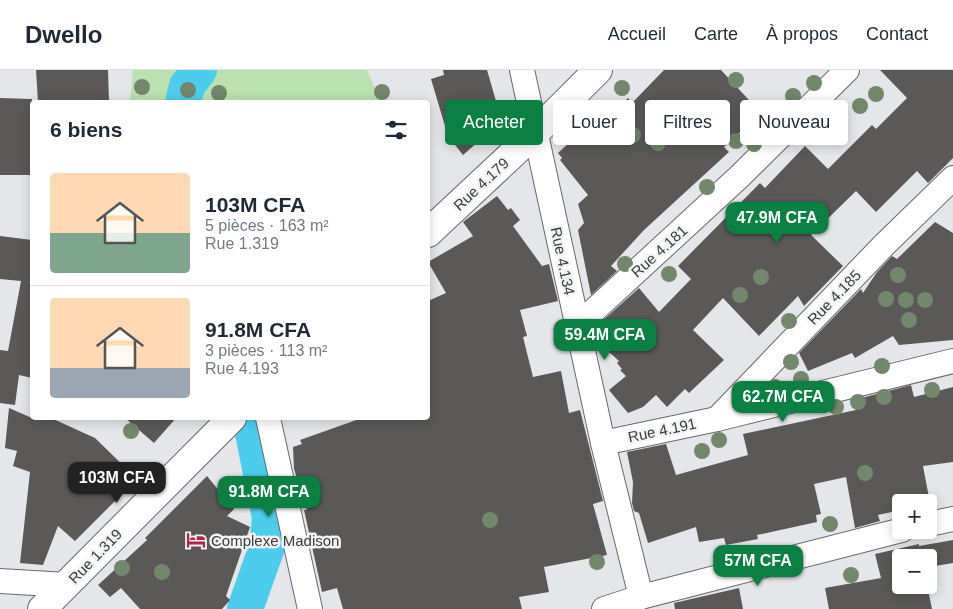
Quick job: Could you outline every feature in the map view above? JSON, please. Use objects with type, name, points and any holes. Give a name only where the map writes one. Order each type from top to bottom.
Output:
[{"type":"street","name":"Rue 4.134","points":[[522,70],[528,100]]},
{"type":"street","name":"Rue 4.179","points":[[543,126],[598,70]]},
{"type":"street","name":"Rue 4.181","points":[[577,326],[740,176],[847,70]]},
{"type":"street","name":"Rue 4.179","points":[[430,231],[523,145]]},
{"type":"street","name":"Rue 4.134","points":[[537,145],[603,443],[641,597]]},
{"type":"street","name":"Rue 4.185","points":[[717,419],[877,252],[953,178]]},
{"type":"street","name":"Rue 4.191","points":[[603,443],[717,419],[953,361]]},
{"type":"street","points":[[268,420],[310,609]]},
{"type":"street","name":"Rue 1.319","points":[[42,609],[67,586],[227,423]]},
{"type":"street","points":[[937,522],[953,519]]},
{"type":"street","points":[[604,609],[641,597],[892,533]]},
{"type":"street","points":[[0,581],[67,586]]},
{"type":"green space","points":[[133,70],[367,70],[380,99],[378,100],[130,100]]},
{"type":"building","points":[[36,70],[108,70],[109,100],[38,100]]},
{"type":"building","points":[[443,70],[487,70],[496,100],[445,100],[445,126],[431,79],[444,75]]},
{"type":"building","points":[[664,70],[721,70],[749,100],[740,100],[740,132],[730,141],[730,100],[645,100],[645,145],[726,145],[724,147],[729,152],[644,230],[611,266],[617,271],[591,295],[578,230],[584,223],[578,204],[588,195],[560,160],[562,158],[558,153],[567,145],[635,145],[635,100]]},
{"type":"building","points":[[880,70],[953,70],[953,158],[928,183],[917,171],[876,212],[856,191],[811,235],[843,266],[804,306],[798,296],[759,336],[723,298],[693,330],[724,360],[689,393],[685,389],[667,407],[656,395],[643,407],[628,413],[609,390],[626,376],[620,370],[622,369],[617,363],[619,361],[608,351],[616,343],[600,323],[639,288],[659,312],[691,279],[678,266],[760,183],[765,188],[805,146],[828,169],[872,125],[876,129],[907,98]]},
{"type":"building","points":[[0,98],[32,99],[30,100],[30,175],[0,175]]},
{"type":"building","points":[[455,145],[474,145],[463,155]]},
{"type":"building","points":[[497,196],[508,210],[511,208],[520,220],[513,226],[542,266],[549,264],[558,301],[520,310],[527,336],[523,337],[533,377],[561,371],[569,413],[580,410],[603,501],[593,504],[607,555],[544,567],[549,592],[519,597],[522,609],[343,609],[337,588],[322,592],[304,510],[307,510],[294,469],[293,447],[302,444],[300,440],[356,420],[430,420],[430,300],[446,293],[430,265],[430,261],[473,236],[463,222]]},
{"type":"building","points":[[935,222],[953,233],[953,340],[899,345],[893,336],[855,358],[852,353],[808,371],[799,353],[861,289],[863,293],[877,272],[892,256],[897,259]]},
{"type":"building","points":[[0,236],[30,240],[30,378],[19,375],[15,405],[0,403],[0,350],[8,351],[21,281],[0,279]]},
{"type":"building","points":[[911,385],[914,397],[953,387],[953,462],[923,466],[928,494],[892,494],[892,512],[878,515],[880,521],[855,528],[846,477],[814,484],[821,514],[816,515],[817,522],[757,535],[758,539],[726,545],[724,538],[699,542],[696,527],[648,543],[639,513],[634,511],[632,503],[633,482],[627,452],[666,444],[676,475],[748,455],[743,434],[856,410],[854,400]]},
{"type":"building","points":[[9,408],[30,417],[30,420],[55,420],[95,438],[137,479],[75,541],[58,526],[43,565],[20,563],[30,472],[13,466],[17,451],[5,448]]},
{"type":"building","points":[[127,420],[174,420],[154,443]]},
{"type":"building","name":"Complexe Madison","points":[[207,476],[234,509],[227,516],[250,527],[226,596],[230,600],[222,609],[140,609],[121,588],[110,597],[98,585],[147,540],[145,538]]},
{"type":"building","points":[[953,540],[953,563],[937,566],[937,549],[897,549],[919,544],[919,546]]},
{"type":"building","points":[[892,550],[892,594],[929,594],[932,609],[829,609],[825,588],[881,578],[875,554]]},
{"type":"building","points":[[739,588],[743,609],[675,609],[674,603]]},
{"type":"waterway","points":[[184,100],[187,86],[199,70]]},
{"type":"waterway","points":[[245,609],[267,547],[270,518],[250,420]]},
{"type":"place","name":"Complexe Madison","points":[[196,540]]}]
